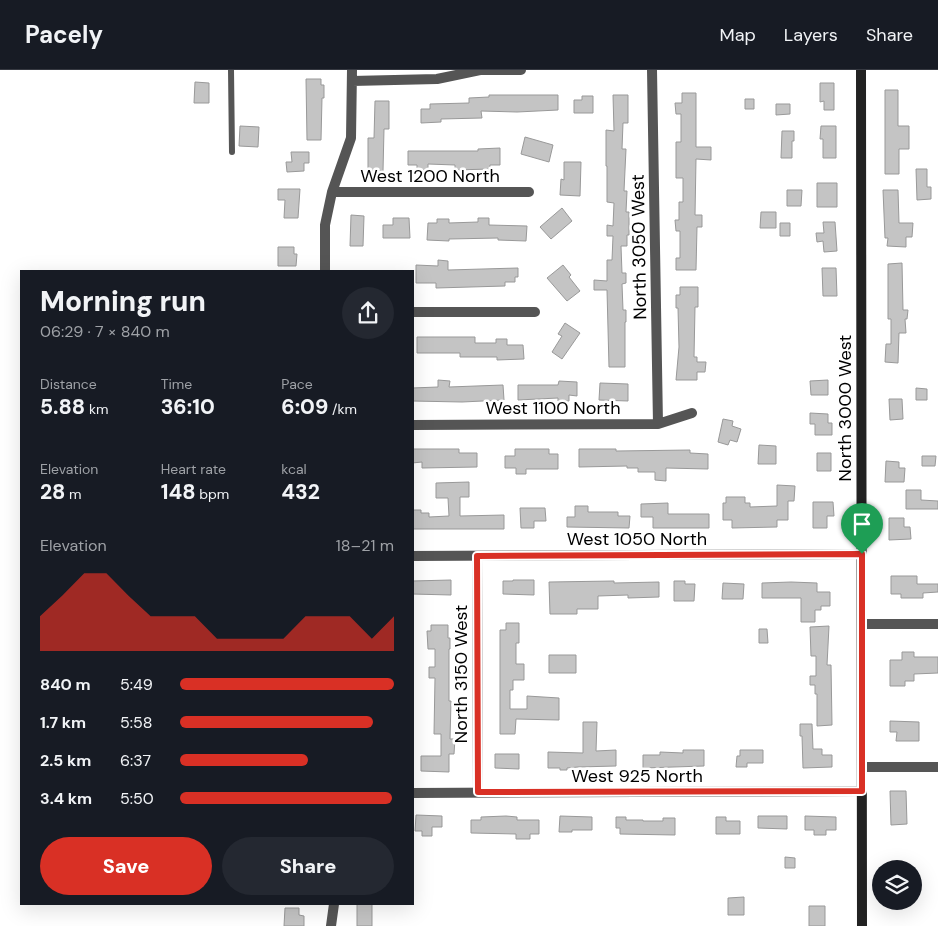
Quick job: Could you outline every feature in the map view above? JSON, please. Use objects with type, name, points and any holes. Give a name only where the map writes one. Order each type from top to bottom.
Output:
[{"type":"main road","name":"North 3000 West","points":[[861,70],[862,926]]},
{"type":"street","points":[[325,270],[325,225],[332,192],[351,138],[352,70]]},
{"type":"street","points":[[352,81],[437,79],[480,70],[521,70]]},
{"type":"street","name":"North 3050 West","points":[[652,70],[658,424]]},
{"type":"street","name":"West 1200 North","points":[[332,192],[529,192]]},
{"type":"street","points":[[414,312],[534,312]]},
{"type":"street","name":"West 1100 North","points":[[414,425],[658,424],[692,413]]},
{"type":"street","name":"West 1050 North","points":[[414,556],[862,554]]},
{"type":"street","name":"North 3150 West","points":[[477,556],[478,792]]},
{"type":"street","points":[[862,624],[938,624]]},
{"type":"street","points":[[862,767],[938,767]]},
{"type":"street","name":"West 925 North","points":[[414,793],[862,791]]},
{"type":"street","points":[[331,926],[334,905]]},
{"type":"lane","points":[[231,70],[232,152]]},
{"type":"building","points":[[306,79],[321,79],[321,85],[324,85],[321,140],[307,140]]},
{"type":"building","points":[[195,82],[209,83],[209,103],[194,103]]},
{"type":"building","points":[[820,83],[834,83],[834,110],[824,110],[824,101],[820,102]]},
{"type":"building","points":[[885,90],[898,90],[898,126],[909,126],[909,149],[899,149],[899,174],[885,174]]},
{"type":"building","points":[[682,93],[696,93],[696,147],[711,147],[711,160],[696,159],[695,215],[702,215],[702,227],[697,227],[696,270],[676,270],[676,258],[680,258],[680,231],[676,231],[675,220],[679,220],[679,202],[683,202],[683,178],[676,178],[676,142],[681,142],[681,114],[676,114],[675,103],[682,103]]},
{"type":"building","points":[[489,95],[558,95],[558,110],[481,111],[482,118],[441,119],[441,122],[421,123],[421,109],[430,109],[430,104],[469,103],[469,98],[489,97]]},
{"type":"building","points":[[613,95],[628,95],[628,123],[623,123],[622,149],[626,149],[624,191],[627,191],[626,212],[629,212],[627,246],[621,246],[622,273],[626,273],[626,283],[622,284],[623,310],[626,310],[625,367],[609,367],[607,290],[594,290],[594,280],[607,281],[607,260],[612,260],[613,236],[607,236],[607,225],[613,226],[614,203],[607,202],[606,130],[614,131]]},
{"type":"building","points":[[582,96],[593,96],[593,113],[574,113],[574,100],[582,100]]},
{"type":"building","points":[[745,99],[754,99],[754,109],[745,109]]},
{"type":"building","points":[[375,101],[389,101],[389,129],[384,129],[383,171],[368,171],[368,138],[374,138]]},
{"type":"building","points":[[776,104],[790,104],[790,114],[776,115]]},
{"type":"building","points":[[240,126],[259,127],[258,147],[239,146]]},
{"type":"building","points":[[821,126],[836,126],[836,158],[823,158],[823,139],[820,139]]},
{"type":"building","points":[[782,131],[794,131],[792,158],[781,158]]},
{"type":"building","points":[[525,137],[553,145],[549,162],[521,154]]},
{"type":"building","points":[[500,148],[500,165],[490,165],[490,169],[455,170],[455,165],[428,164],[428,170],[417,170],[417,165],[408,165],[408,151],[478,151],[478,149]]},
{"type":"building","points":[[291,152],[309,152],[309,163],[304,163],[304,171],[287,172],[286,162],[292,162]]},
{"type":"building","points":[[564,162],[581,162],[580,196],[560,195],[561,179],[564,180]]},
{"type":"building","points":[[916,169],[927,169],[927,187],[931,187],[931,199],[917,200]]},
{"type":"building","points":[[817,183],[837,183],[837,207],[817,207]]},
{"type":"building","points":[[278,189],[300,189],[298,218],[284,218],[285,200],[278,200]]},
{"type":"building","points":[[787,190],[802,190],[801,206],[787,206]]},
{"type":"building","points":[[883,190],[898,190],[899,223],[913,223],[912,237],[906,237],[906,247],[887,246],[888,238],[885,238]]},
{"type":"building","points":[[562,208],[572,221],[551,239],[540,227]]},
{"type":"building","points":[[761,212],[776,212],[776,228],[760,228]]},
{"type":"building","points":[[351,215],[364,216],[363,246],[350,246]]},
{"type":"building","points":[[393,218],[409,218],[410,238],[383,238],[383,225],[393,225]]},
{"type":"building","points":[[478,218],[489,218],[489,225],[527,226],[526,241],[498,240],[498,238],[449,239],[449,241],[427,240],[428,223],[437,223],[437,219],[449,219],[449,223],[478,222]]},
{"type":"building","points":[[823,222],[835,222],[837,251],[824,252],[823,241],[817,242],[816,233],[824,233]]},
{"type":"building","points":[[780,223],[790,223],[790,236],[780,236]]},
{"type":"building","points":[[278,247],[294,247],[294,254],[297,254],[296,266],[278,266]]},
{"type":"building","points":[[438,260],[448,261],[448,270],[518,268],[518,277],[515,277],[515,282],[505,282],[505,286],[436,288],[436,283],[416,283],[416,265],[438,266]]},
{"type":"building","points":[[902,263],[903,310],[908,310],[907,319],[905,319],[906,333],[899,333],[898,363],[885,362],[886,344],[891,344],[891,319],[888,319],[888,264]]},
{"type":"building","points":[[563,265],[571,275],[569,277],[580,291],[567,301],[547,278]]},
{"type":"building","points":[[822,268],[836,268],[837,296],[823,296]]},
{"type":"building","points":[[680,287],[698,287],[698,307],[695,307],[694,357],[697,357],[697,362],[706,362],[705,372],[697,372],[697,380],[676,380],[679,347],[676,295],[680,295]]},
{"type":"building","points":[[565,323],[580,333],[562,359],[552,352],[562,336],[558,334]]},
{"type":"building","points":[[417,337],[475,337],[475,343],[496,343],[496,339],[507,339],[507,345],[523,345],[524,359],[497,360],[497,357],[460,357],[460,353],[417,353]]},
{"type":"building","points":[[438,380],[450,381],[449,387],[503,385],[504,400],[462,402],[414,401],[414,388],[438,387]]},
{"type":"building","points":[[828,380],[828,395],[811,395],[810,381]]},
{"type":"building","points":[[559,381],[577,382],[577,396],[569,395],[569,401],[558,401],[558,398],[518,400],[518,385],[558,385]]},
{"type":"building","points":[[600,383],[628,384],[628,401],[599,400]]},
{"type":"building","points":[[916,388],[927,389],[927,400],[916,400]]},
{"type":"building","points":[[889,399],[902,399],[903,419],[890,420]]},
{"type":"building","points":[[810,413],[828,414],[828,423],[832,423],[832,435],[815,435],[815,424],[810,424]]},
{"type":"building","points":[[723,419],[733,421],[732,426],[741,429],[737,442],[730,440],[728,445],[718,442]]},
{"type":"building","points":[[759,445],[776,446],[776,464],[758,464]]},
{"type":"building","points":[[414,449],[459,449],[459,453],[477,453],[477,467],[422,468],[422,462],[414,463]]},
{"type":"building","points":[[515,449],[549,449],[549,454],[558,454],[558,469],[526,469],[526,474],[516,474],[516,468],[505,468],[505,456],[515,456]]},
{"type":"building","points":[[579,449],[616,449],[616,451],[690,450],[690,453],[708,454],[708,469],[666,468],[666,481],[655,480],[655,472],[638,472],[638,468],[627,468],[627,466],[579,467]]},
{"type":"building","points":[[817,453],[831,453],[831,471],[817,471]]},
{"type":"building","points":[[922,456],[936,456],[935,466],[922,466]]},
{"type":"building","points":[[886,461],[899,462],[899,468],[905,468],[904,482],[885,482]]},
{"type":"building","points":[[469,482],[469,497],[460,497],[460,516],[504,515],[504,529],[414,529],[414,510],[421,510],[421,513],[429,513],[429,517],[449,516],[448,498],[436,498],[436,483]]},
{"type":"building","points":[[777,485],[795,486],[794,501],[788,501],[788,520],[777,520],[777,527],[732,528],[732,520],[723,520],[723,503],[726,503],[726,497],[745,497],[745,503],[750,503],[750,507],[777,506]]},
{"type":"building","points":[[906,490],[921,490],[921,500],[938,501],[938,509],[906,509]]},
{"type":"building","points":[[813,502],[833,502],[834,516],[827,516],[827,528],[813,528]]},
{"type":"building","points":[[668,503],[668,514],[709,514],[709,528],[653,528],[653,517],[641,517],[641,504]]},
{"type":"building","points":[[575,506],[588,506],[588,512],[618,512],[618,516],[630,516],[629,528],[567,527],[567,517],[575,517]]},
{"type":"building","points":[[520,508],[545,508],[546,521],[534,521],[534,528],[521,528]]},
{"type":"building","points":[[889,518],[904,518],[904,527],[910,527],[911,539],[889,540]]},
{"type":"building","points":[[891,576],[917,576],[917,584],[938,584],[938,592],[923,593],[923,598],[901,598],[901,594],[891,594]]},
{"type":"building","points":[[451,580],[451,595],[414,594],[414,581]]},
{"type":"building","points":[[534,580],[534,595],[503,594],[503,581]]},
{"type":"building","points":[[614,581],[614,583],[659,582],[659,597],[628,598],[628,595],[598,596],[598,609],[577,609],[577,614],[550,614],[549,582]]},
{"type":"building","points":[[674,581],[685,581],[685,584],[695,584],[694,601],[674,601]]},
{"type":"building","points":[[723,583],[744,584],[743,599],[722,599]]},
{"type":"building","points":[[762,583],[817,583],[817,592],[830,592],[830,606],[821,606],[821,610],[815,610],[815,622],[801,622],[801,598],[762,598]]},
{"type":"building","points":[[506,623],[519,623],[519,643],[516,643],[516,664],[524,664],[524,680],[513,680],[513,690],[510,690],[510,709],[527,709],[527,696],[559,698],[559,720],[516,719],[515,734],[500,734],[500,630],[506,630]]},
{"type":"building","points":[[431,625],[448,625],[448,638],[450,638],[450,739],[455,739],[454,754],[449,754],[449,772],[421,771],[421,756],[441,756],[441,734],[434,734],[435,678],[429,678],[429,667],[435,667],[435,649],[428,649],[427,631],[431,631]]},
{"type":"building","points":[[829,626],[827,665],[831,665],[832,725],[817,726],[817,694],[815,694],[815,685],[810,685],[810,676],[816,676],[816,656],[811,656],[810,627]]},
{"type":"building","points":[[759,629],[767,629],[768,643],[759,643]]},
{"type":"building","points":[[902,652],[914,652],[914,657],[938,657],[938,673],[914,674],[914,681],[905,681],[905,686],[890,686],[890,660],[902,660]]},
{"type":"building","points":[[549,655],[576,655],[576,673],[549,673]]},
{"type":"building","points":[[890,721],[919,722],[919,741],[896,741],[897,732],[890,732]]},
{"type":"building","points":[[583,722],[597,722],[596,751],[616,750],[616,766],[578,767],[567,768],[567,770],[548,768],[548,752],[583,753]]},
{"type":"building","points":[[800,724],[812,724],[813,749],[822,749],[822,755],[832,755],[832,767],[803,768]]},
{"type":"building","points":[[683,750],[704,750],[704,766],[643,768],[643,755],[660,755],[660,752],[683,753]]},
{"type":"building","points":[[740,750],[763,750],[763,763],[747,763],[747,767],[736,767],[737,756],[740,756]]},
{"type":"building","points":[[495,754],[519,754],[519,769],[495,768]]},
{"type":"building","points":[[890,791],[906,791],[907,824],[891,825]]},
{"type":"building","points":[[416,815],[442,816],[442,827],[432,827],[432,836],[422,836],[422,831],[415,831]]},
{"type":"building","points":[[560,816],[592,817],[592,830],[559,832]]},
{"type":"building","points":[[758,816],[787,816],[787,829],[758,828]]},
{"type":"building","points":[[805,816],[836,817],[836,830],[826,830],[826,835],[814,835],[814,830],[805,830]]},
{"type":"building","points":[[481,817],[517,817],[517,820],[539,820],[539,834],[530,834],[530,839],[516,839],[516,834],[471,833],[471,820],[481,820]]},
{"type":"building","points":[[616,817],[626,817],[626,820],[643,821],[663,821],[663,818],[675,818],[675,835],[620,834],[620,828],[616,828]]},
{"type":"building","points":[[716,817],[726,817],[726,821],[740,821],[740,834],[716,834]]},
{"type":"building","points":[[785,857],[795,858],[795,868],[785,868]]},
{"type":"building","points":[[744,897],[744,915],[728,915],[728,898]]},
{"type":"building","points":[[357,905],[372,905],[372,926],[357,926]]},
{"type":"building","points":[[809,906],[825,906],[825,926],[809,926]]},
{"type":"building","points":[[285,908],[299,908],[299,915],[304,916],[304,926],[284,926]]},
{"type":"route","points":[[862,554],[862,791],[478,792],[477,556],[862,554]]}]
